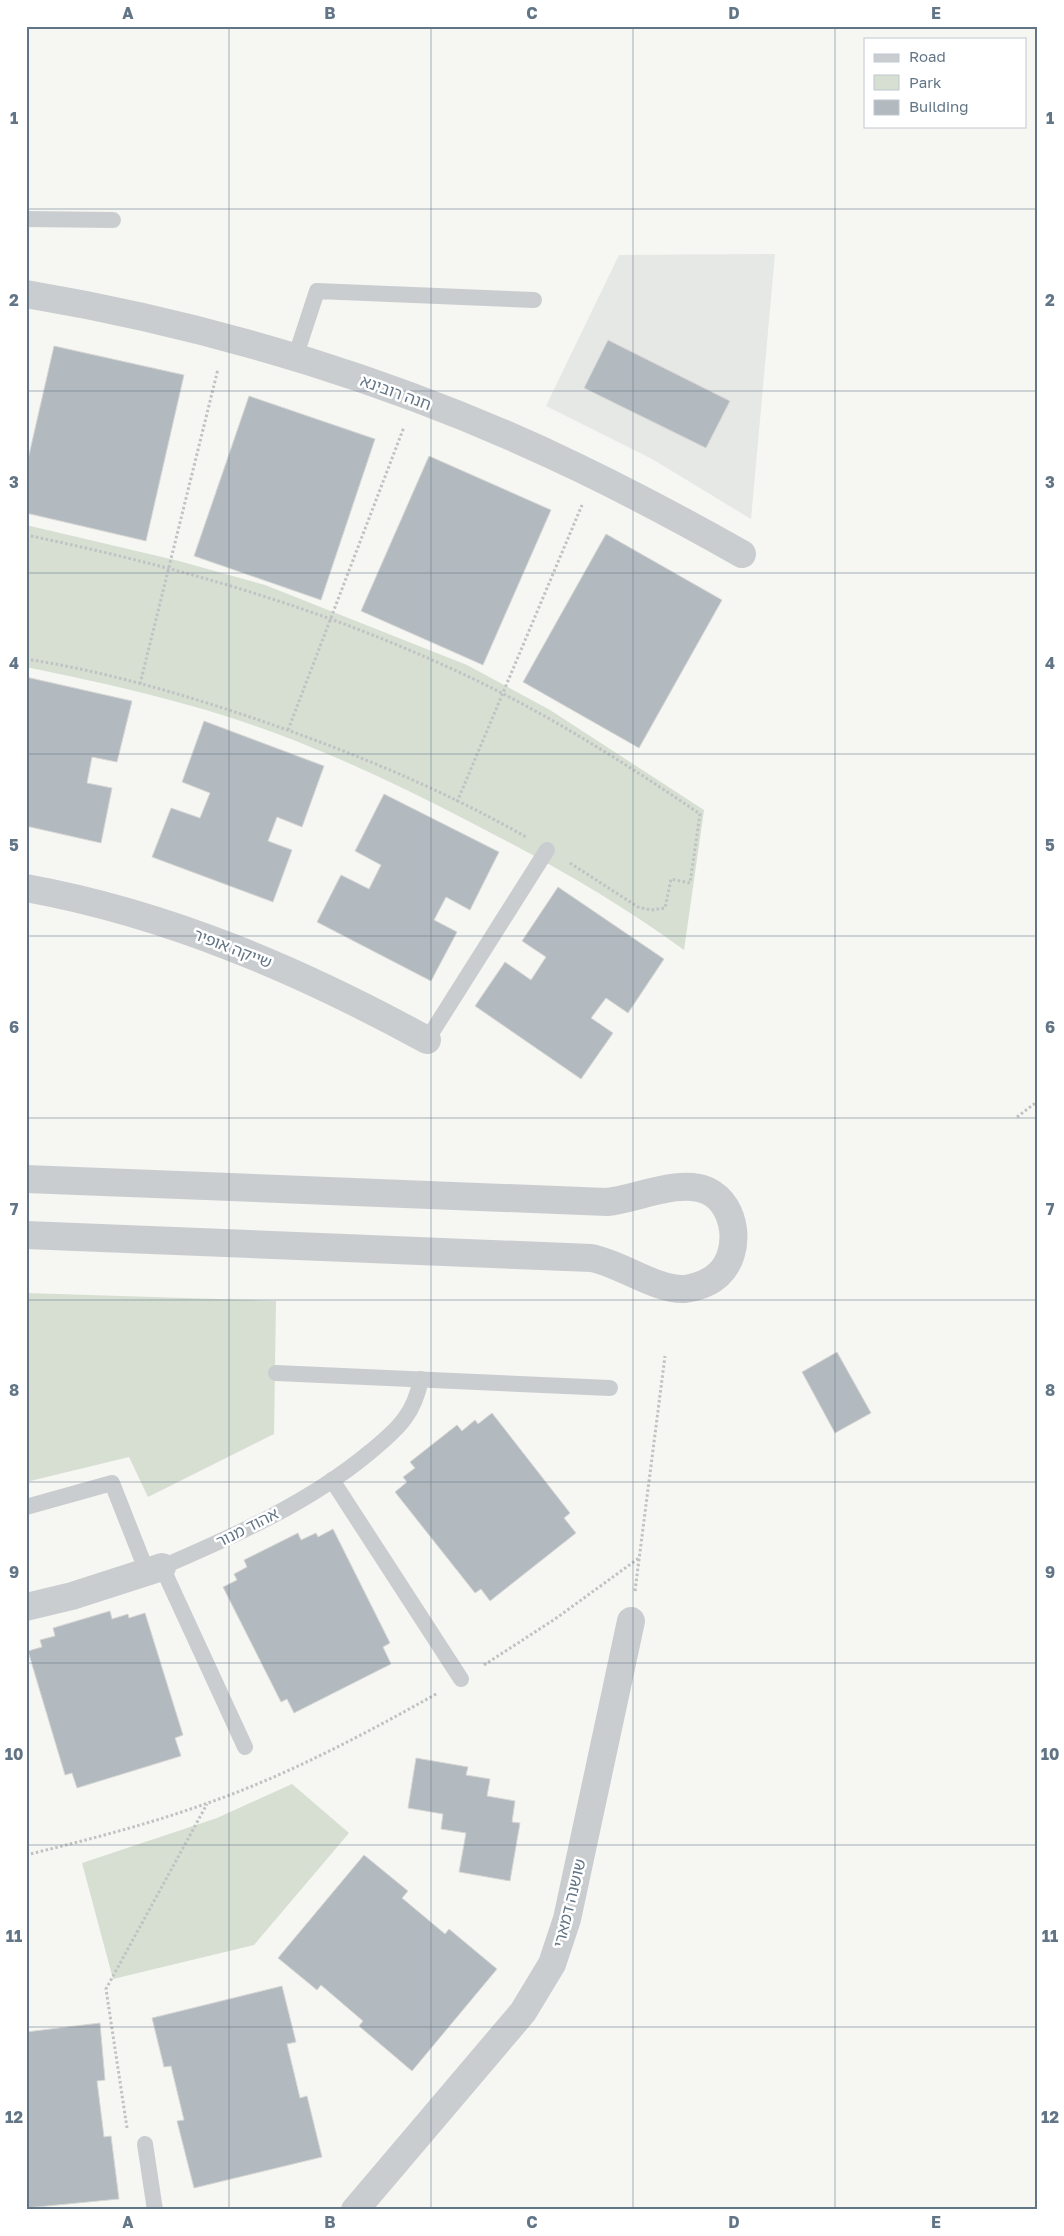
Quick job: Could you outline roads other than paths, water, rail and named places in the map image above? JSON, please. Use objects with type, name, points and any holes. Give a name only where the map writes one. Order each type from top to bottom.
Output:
[{"type":"street","name":"חנה רובינא","points":[[26,294],[147,318],[226,338],[296,358],[416,399],[493,430],[595,476],[661,508],[742,554]]},
{"type":"street","name":"שייקה אופיר","points":[[26,888],[145,917],[226,944],[292,971],[358,1002],[427,1040]]},
{"type":"street","points":[[26,1179],[607,1202],[686,1187],[708,1192],[723,1204],[732,1220],[734,1238],[730,1257],[720,1274],[704,1284],[683,1289],[656,1283],[618,1266],[591,1258],[26,1235]]},
{"type":"street","name":"אהוד מנור","points":[[26,1608],[72,1596],[155,1569]]},
{"type":"street","name":"שושנה דמארי","points":[[355,2210],[518,2018],[540,1987],[552,1964],[567,1919],[631,1621]]},
{"type":"lane","points":[[26,219],[113,220]]},
{"type":"lane","points":[[296,358],[317,291],[534,300]]},
{"type":"lane","points":[[427,1040],[547,850]]},
{"type":"lane","points":[[276,1373],[610,1388]]},
{"type":"lane","name":"אהוד מנור","points":[[155,1569],[256,1524],[332,1480],[386,1439],[405,1418],[417,1398],[421,1379]]},
{"type":"lane","points":[[332,1480],[461,1680]]},
{"type":"lane","points":[[26,1508],[112,1483],[245,1747]]},
{"type":"lane","points":[[145,2144],[155,2210]]}]
